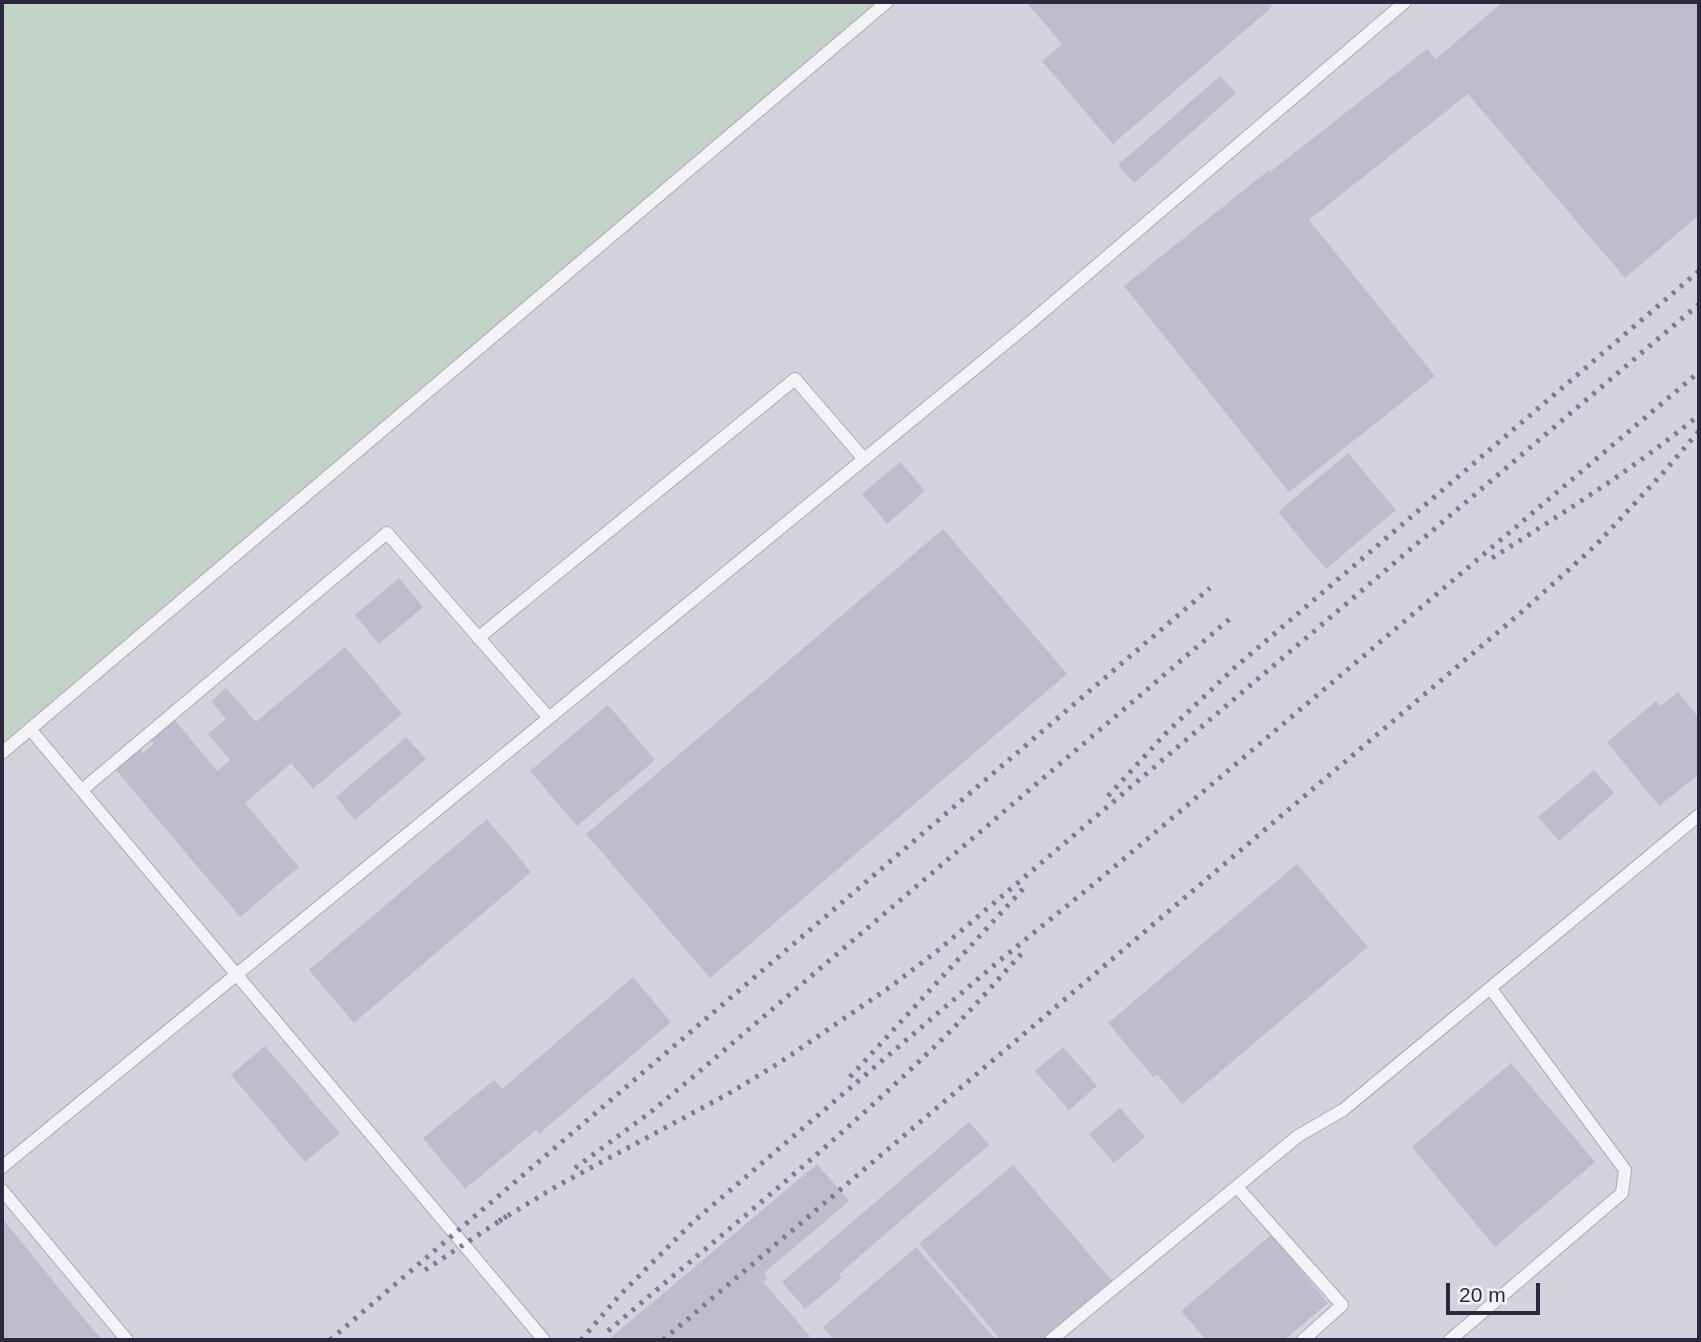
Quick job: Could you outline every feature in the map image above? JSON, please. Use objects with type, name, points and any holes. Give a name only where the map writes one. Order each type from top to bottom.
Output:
[{"type":"lane","points":[[2,753],[887,2]]},
{"type":"lane","points":[[2,1167],[1025,327],[1405,2]]},
{"type":"lane","points":[[478,638],[795,379],[864,459]]},
{"type":"lane","points":[[82,790],[387,533],[549,718]]},
{"type":"lane","points":[[30,729],[536,1337]]},
{"type":"lane","points":[[1051,1340],[1298,1136],[1343,1110],[1699,815]]},
{"type":"lane","points":[[1450,1340],[1622,1194],[1625,1170],[1492,989]]},
{"type":"lane","points":[[1237,1186],[1342,1305],[1303,1340]]},
{"type":"lane","points":[[2,1190],[127,1340]]},
{"type":"shaded area","points":[[887,2],[1699,2],[1699,1340],[2,1340],[2,752]]},
{"type":"green space","points":[[2,2],[887,2],[2,753]]},
{"type":"building","points":[[1026,2],[1267,2],[1272,7],[1113,144],[1042,61],[1062,44]]},
{"type":"building","points":[[1503,2],[1699,2],[1699,215],[1625,278],[1468,94],[1309,220],[1435,376],[1289,492],[1124,286],[1427,49],[1436,59]]},
{"type":"building","points":[[1220,76],[1236,93],[1134,183],[1118,165]]},
{"type":"building","points":[[1348,453],[1396,510],[1326,569],[1278,512]]},
{"type":"building","points":[[900,462],[925,491],[887,524],[862,494]]},
{"type":"building","points":[[943,529],[1067,674],[710,978],[586,834]]},
{"type":"building","points":[[399,578],[423,607],[379,644],[355,615]]},
{"type":"building","points":[[345,647],[402,714],[313,789],[291,763],[245,803],[299,867],[240,917],[116,770],[140,749],[143,753],[154,744],[151,740],[175,720],[217,771],[230,760],[208,734],[226,719],[211,701],[226,688],[256,722]]},
{"type":"building","points":[[1678,692],[1699,718],[1699,774],[1659,806],[1607,742],[1656,701],[1661,706]]},
{"type":"building","points":[[608,705],[655,760],[577,826],[530,771]]},
{"type":"building","points":[[406,737],[426,759],[355,820],[336,797]]},
{"type":"building","points":[[1594,770],[1614,793],[1559,841],[1538,817]]},
{"type":"building","points":[[487,819],[531,872],[354,1023],[309,970]]},
{"type":"building","points":[[1297,864],[1368,947],[1182,1104],[1157,1074],[1153,1077],[1108,1023]]},
{"type":"building","points":[[633,977],[671,1022],[539,1134],[536,1130],[465,1189],[423,1138],[494,1080],[502,1089]]},
{"type":"building","points":[[265,1046],[340,1133],[305,1162],[231,1075]]},
{"type":"building","points":[[1063,1047],[1097,1086],[1069,1110],[1035,1071]]},
{"type":"building","points":[[1511,1063],[1595,1162],[1495,1247],[1412,1147]]},
{"type":"building","points":[[1120,1108],[1145,1137],[1114,1163],[1089,1134]]},
{"type":"building","points":[[969,1122],[989,1145],[839,1274],[842,1278],[805,1309],[782,1282]]},
{"type":"building","points":[[817,1164],[849,1201],[764,1273],[768,1278],[763,1282],[810,1336],[805,1340],[608,1340]]},
{"type":"building","points":[[1013,1165],[1112,1281],[1043,1340],[1001,1340],[919,1244]]},
{"type":"building","points":[[2,1218],[93,1330],[104,1340],[2,1340]]},
{"type":"building","points":[[1271,1235],[1328,1303],[1284,1340],[1206,1340],[1181,1311]]},
{"type":"building","points":[[916,1247],[996,1340],[834,1340],[823,1327]]},
{"type":"railway","points":[[1108,796],[1166,733],[1233,669],[1699,271]]},
{"type":"railway","points":[[499,1221],[779,1063],[936,952],[1699,304]]},
{"type":"railway","points":[[581,1340],[619,1296],[694,1221],[1699,372]]},
{"type":"railway","points":[[1492,558],[1624,472],[1699,415]]},
{"type":"railway","points":[[663,1340],[1524,610],[1596,545],[1699,431]]},
{"type":"railway","points":[[330,1340],[1210,588]]},
{"type":"railway","points":[[575,1168],[694,1076],[1232,617]]},
{"type":"railway","points":[[850,1077],[1023,889]]},
{"type":"railway","points":[[608,1331],[813,1158],[893,1086],[956,1025],[1026,949]]},
{"type":"railway","points":[[425,1270],[507,1216]]}]
